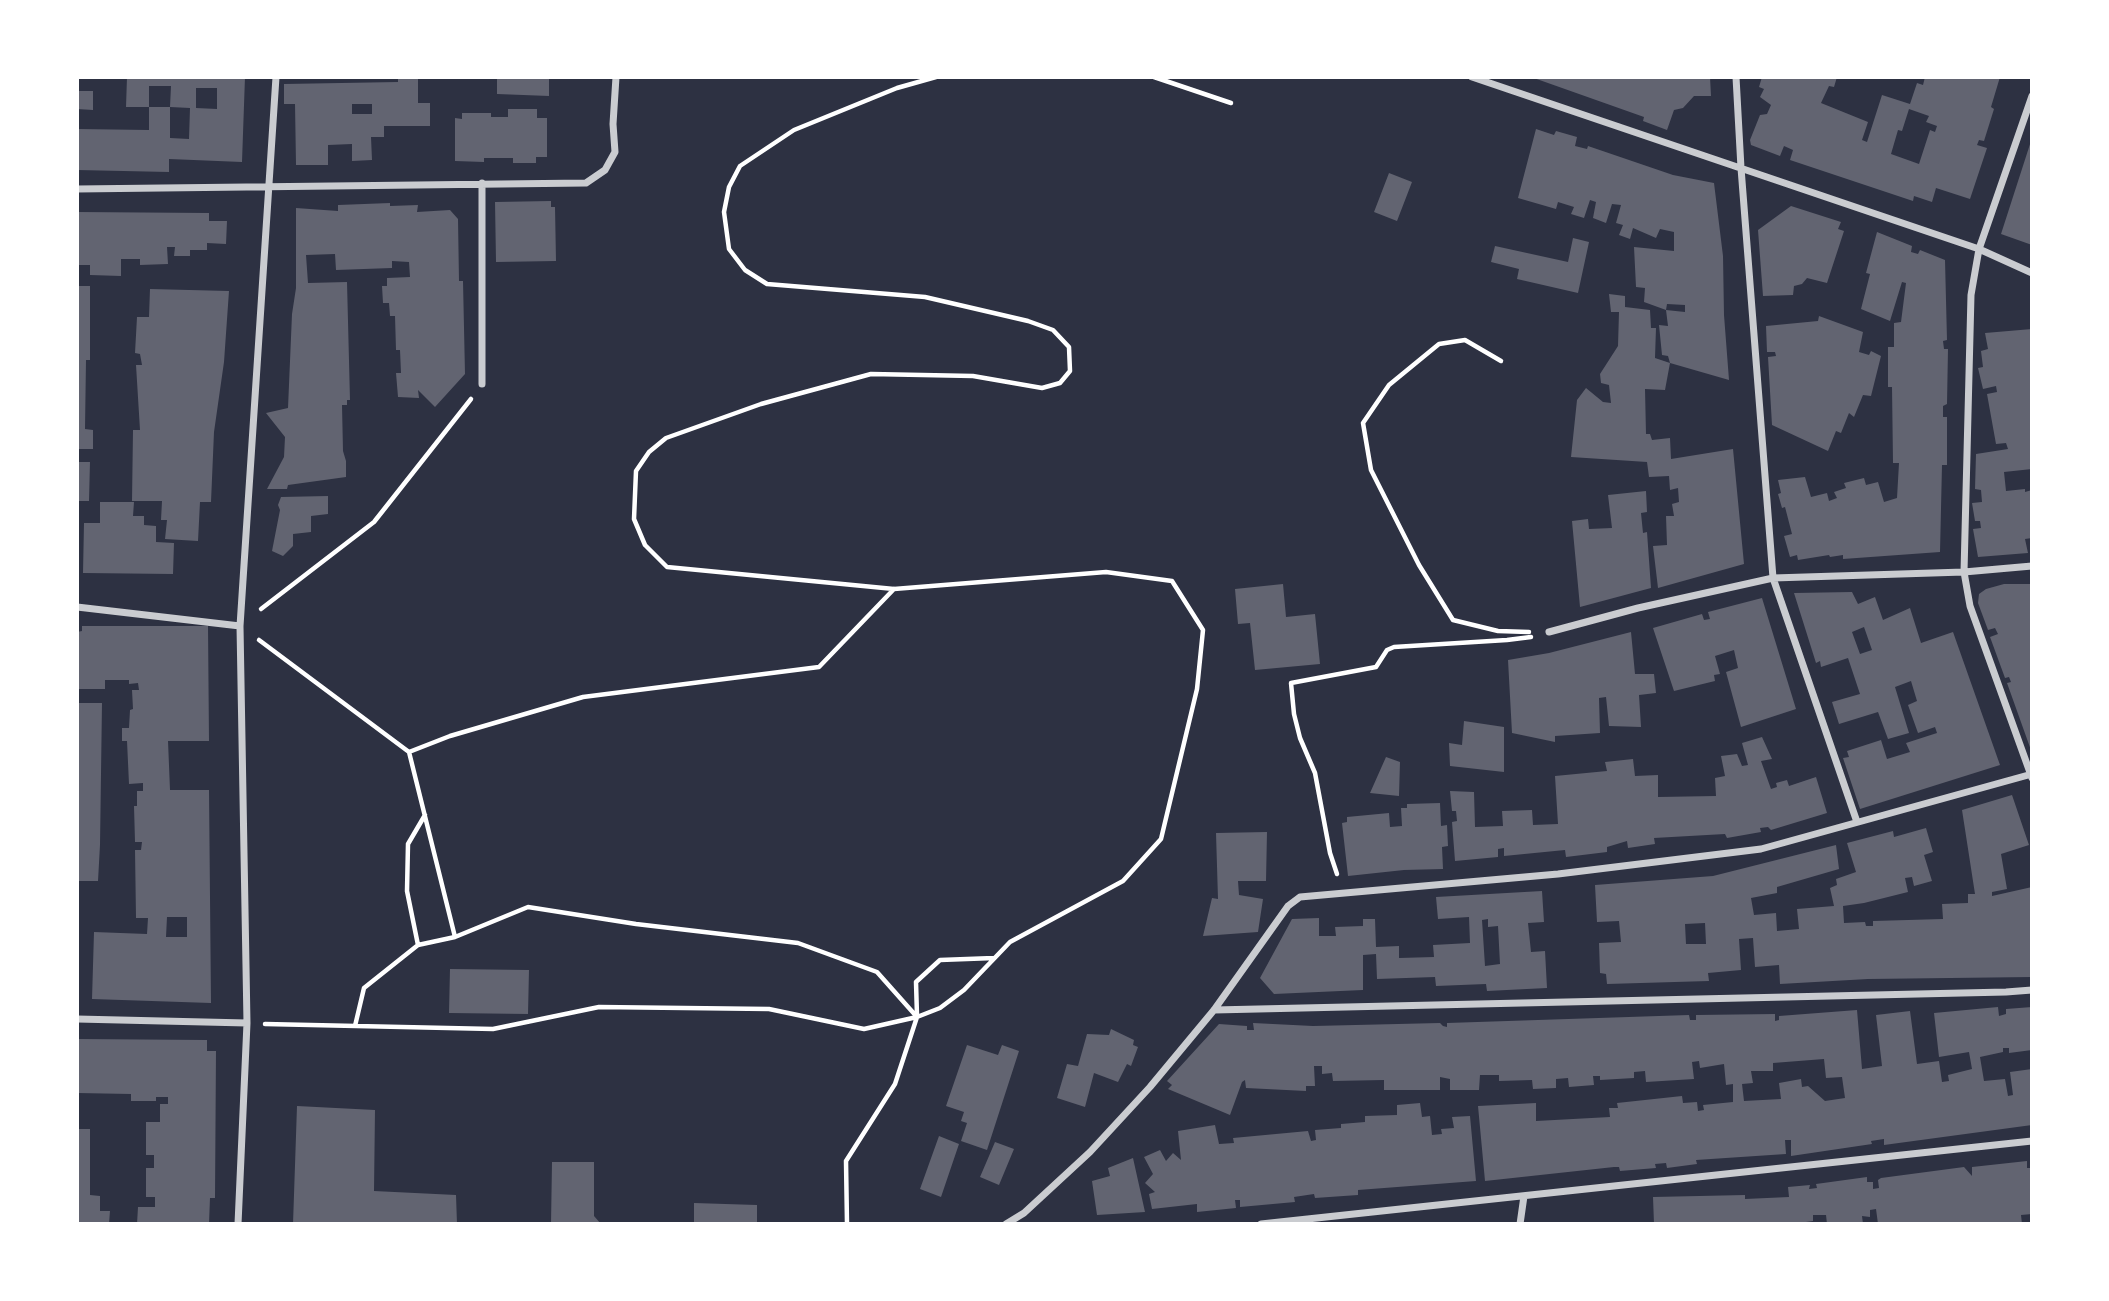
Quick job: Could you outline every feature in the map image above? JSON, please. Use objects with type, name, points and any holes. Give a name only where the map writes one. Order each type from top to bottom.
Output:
[{"type":"street","points":[[238,1224],[247,1023],[240,626],[276,77]]},
{"type":"street","points":[[77,189],[586,183],[605,170],[615,152],[613,124],[616,77]]},
{"type":"street","points":[[1472,77],[1979,249],[2032,273]]},
{"type":"street","points":[[1736,77],[1773,578],[1857,822]]},
{"type":"street","points":[[1006,1224],[1024,1213],[1090,1152],[1150,1087],[1214,1010],[1288,905],[1300,897],[1558,874],[1761,849],[2031,775],[1970,606],[1964,572],[1971,295],[1979,249],[2032,96]]},
{"type":"street","points":[[482,183],[482,384]]},
{"type":"street","points":[[1549,632],[1638,608],[1773,578],[1964,572],[2032,566]]},
{"type":"street","points":[[77,607],[240,626]]},
{"type":"street","points":[[1214,1010],[2006,992],[2032,989]]},
{"type":"street","points":[[77,1018],[247,1023]]},
{"type":"street","points":[[1261,1224],[2032,1141]]},
{"type":"street","points":[[1520,1224],[1524,1196]]},
{"type":"path","points":[[247,1023],[493,1029],[599,1007],[769,1009],[864,1030],[917,1017],[940,1008],[964,990],[1010,942],[1123,881],[1161,839],[1198,689],[1203,629],[1172,581],[1106,572],[894,589],[667,567],[645,545],[634,519],[636,471],[649,452],[666,438],[761,404],[871,374],[973,376],[1042,388],[1060,383],[1070,371],[1069,347],[1053,330],[1028,321],[925,297],[767,284],[745,270],[729,249],[724,212],[729,187],[740,166],[794,130],[897,88],[936,77]]},
{"type":"path","points":[[1154,77],[1231,103]]},
{"type":"path","points":[[1501,361],[1465,340],[1439,344],[1389,385],[1363,422],[1371,470],[1419,565],[1453,620],[1498,631],[1549,632]]},
{"type":"path","points":[[455,937],[409,752],[240,626],[374,522],[482,384]]},
{"type":"path","points":[[409,752],[450,736],[583,697],[819,667],[894,589]]},
{"type":"path","points":[[1343,893],[1330,853],[1315,774],[1300,738],[1294,714],[1291,683],[1376,667],[1387,650],[1394,647],[1507,640],[1549,632]]},
{"type":"path","points":[[418,945],[407,891],[408,844],[425,814]]},
{"type":"path","points":[[355,1027],[365,988],[418,945],[455,937],[528,907],[798,943],[877,972],[917,1017]]},
{"type":"path","points":[[847,1224],[846,1161],[895,1084],[917,1017],[916,982],[940,960],[995,958]]},
{"type":"building","points":[[127,77],[245,77],[242,162],[169,159],[169,172],[77,170],[77,129],[149,130],[149,107],[126,107]],"holes":[[[149,86],[171,86],[170,107],[149,107]],[[196,88],[217,88],[217,109],[196,108]],[[170,107],[190,108],[189,139],[170,138]]]},
{"type":"building","points":[[398,77],[418,77],[418,103],[430,103],[430,126],[384,126],[384,137],[371,137],[372,160],[352,161],[352,144],[328,145],[328,165],[296,165],[295,104],[284,104],[284,84],[398,82]],"holes":[[[352,104],[372,104],[372,114],[352,114]]]},
{"type":"building","points":[[497,77],[549,77],[549,96],[497,94]]},
{"type":"building","points":[[1531,77],[1710,77],[1711,96],[1694,96],[1683,108],[1674,110],[1667,130],[1643,121],[1644,117]]},
{"type":"building","points":[[1762,77],[1837,77],[1834,87],[1829,86],[1821,103],[1868,122],[1862,140],[1867,142],[1882,95],[1910,104],[1917,83],[1923,85],[1925,77],[2000,77],[1984,141],[1979,140],[1977,145],[1987,148],[1970,199],[1936,188],[1932,202],[1914,196],[1913,201],[1790,160],[1793,150],[1784,146],[1780,156],[1751,145],[1750,140],[1760,115],[1767,114],[1771,105],[1760,97],[1764,89],[1759,87]],"holes":[[[1909,109],[1929,116],[1926,122],[1937,126],[1935,132],[1930,130],[1919,164],[1891,154],[1898,130],[1902,131]]]},
{"type":"building","points":[[77,91],[93,91],[93,110],[77,109]]},
{"type":"building","points":[[508,109],[537,109],[537,118],[547,118],[547,157],[536,157],[536,163],[513,163],[513,158],[484,158],[484,162],[455,161],[455,118],[462,119],[462,113],[491,113],[491,117],[508,117]]},
{"type":"building","points":[[1536,129],[1554,135],[1556,131],[1577,137],[1575,146],[1587,149],[1588,146],[1673,175],[1714,183],[1723,256],[1729,380],[1670,363],[1668,356],[1662,355],[1659,325],[1668,326],[1666,310],[1644,302],[1645,288],[1636,287],[1634,247],[1674,251],[1674,232],[1660,229],[1656,238],[1633,228],[1630,239],[1619,235],[1623,225],[1616,223],[1621,205],[1612,204],[1606,223],[1593,218],[1596,202],[1590,200],[1584,218],[1571,214],[1574,207],[1558,202],[1556,209],[1518,198]],"holes":[[[1667,304],[1685,305],[1685,312],[1666,310]]]},
{"type":"building","points":[[2032,141],[2032,245],[2001,234]]},
{"type":"building","points":[[1389,173],[1412,182],[1397,221],[1374,212]]},
{"type":"building","points":[[551,201],[551,207],[555,207],[556,261],[496,262],[495,202]]},
{"type":"building","points":[[390,203],[390,206],[418,205],[417,212],[450,210],[458,219],[459,281],[463,281],[465,374],[435,407],[418,390],[419,398],[398,397],[396,373],[401,373],[400,350],[396,350],[395,316],[390,316],[389,303],[383,303],[382,286],[387,286],[387,278],[410,277],[409,262],[392,261],[392,268],[336,270],[335,254],[306,255],[308,283],[347,282],[350,400],[347,400],[347,405],[342,405],[346,477],[288,485],[287,489],[267,489],[284,457],[285,437],[266,413],[288,408],[292,314],[296,288],[296,208],[338,211],[338,205]]},
{"type":"building","points":[[1791,206],[1841,222],[1838,229],[1844,231],[1827,283],[1807,278],[1802,284],[1794,286],[1793,295],[1763,296],[1758,230]]},
{"type":"building","points":[[77,212],[209,213],[209,221],[227,221],[226,244],[207,243],[207,250],[190,250],[190,256],[174,256],[175,247],[167,247],[168,264],[140,265],[140,259],[121,259],[121,276],[90,275],[90,265],[77,265]]},
{"type":"building","points":[[1877,232],[1912,246],[1911,252],[1918,254],[1920,250],[1945,260],[1947,340],[1943,341],[1944,349],[1948,349],[1947,404],[1943,406],[1943,417],[1947,417],[1947,465],[1942,465],[1940,552],[1843,559],[1843,555],[1829,555],[1798,560],[1797,555],[1790,557],[1784,536],[1792,534],[1785,507],[1782,508],[1778,494],[1781,493],[1778,480],[1805,477],[1811,497],[1827,493],[1829,501],[1837,498],[1834,492],[1846,488],[1844,483],[1864,478],[1866,485],[1878,482],[1884,502],[1897,498],[1899,463],[1893,463],[1892,387],[1888,387],[1888,347],[1894,347],[1894,323],[1901,322],[1906,283],[1902,282],[1890,321],[1861,309],[1870,274],[1866,273]]},
{"type":"building","points":[[1573,238],[1589,242],[1578,293],[1517,279],[1519,269],[1491,262],[1495,246],[1568,262]]},
{"type":"building","points":[[77,286],[90,286],[90,360],[86,360],[85,429],[93,430],[93,449],[77,449]]},
{"type":"building","points":[[150,289],[229,291],[224,362],[214,432],[211,502],[200,502],[198,541],[165,539],[167,520],[161,520],[162,501],[132,501],[133,430],[140,430],[136,365],[142,365],[140,354],[135,353],[137,317],[149,317]]},
{"type":"building","points":[[1609,294],[1625,296],[1625,307],[1650,310],[1651,328],[1656,328],[1655,358],[1670,363],[1665,390],[1645,389],[1646,434],[1650,434],[1652,440],[1670,438],[1671,459],[1733,449],[1744,564],[1658,588],[1653,546],[1667,545],[1666,516],[1674,516],[1672,504],[1679,502],[1678,488],[1670,490],[1669,476],[1649,477],[1647,462],[1571,457],[1577,400],[1586,388],[1603,402],[1611,403],[1609,385],[1601,383],[1600,374],[1618,346],[1619,312],[1611,312]]},
{"type":"building","points":[[1819,316],[1863,332],[1859,352],[1869,355],[1871,351],[1881,356],[1871,396],[1863,395],[1854,417],[1849,413],[1841,433],[1836,431],[1828,451],[1772,425],[1768,357],[1776,356],[1775,352],[1767,352],[1766,326],[1818,321]]},
{"type":"building","points":[[2032,329],[2032,469],[2004,472],[2006,491],[2032,490],[2032,538],[2025,539],[2028,553],[1978,557],[1973,529],[1981,528],[1980,521],[1975,521],[1972,503],[1982,502],[1981,490],[1975,489],[1976,454],[2008,449],[2006,443],[1996,444],[1987,394],[1997,392],[1996,386],[1983,389],[1978,368],[1983,367],[1981,351],[1988,349],[1985,333]]},
{"type":"building","points":[[77,462],[90,462],[89,501],[77,501]]},
{"type":"building","points":[[1646,491],[1647,512],[1641,513],[1643,533],[1647,532],[1651,588],[1580,607],[1572,521],[1588,519],[1589,529],[1612,528],[1608,495]]},
{"type":"building","points":[[328,496],[328,514],[311,516],[311,532],[293,534],[293,546],[283,556],[272,551],[281,497]]},
{"type":"building","points":[[100,502],[134,502],[133,516],[144,516],[144,525],[156,526],[156,542],[174,543],[173,574],[83,573],[84,523],[100,523]]},
{"type":"building","points":[[1283,584],[1286,617],[1315,614],[1320,664],[1255,670],[1250,623],[1238,624],[1235,589]]},
{"type":"building","points":[[2004,584],[2032,584],[2032,753],[2007,683],[2011,682],[2009,677],[2005,678],[1990,637],[1998,634],[1995,628],[1988,630],[1978,603],[1979,594]]},
{"type":"building","points":[[1852,592],[1858,604],[1875,597],[1883,620],[1910,608],[1921,643],[1953,632],[2000,765],[1860,809],[1843,758],[1849,757],[1847,751],[1881,740],[1887,759],[1910,752],[1906,743],[1937,733],[1935,727],[1918,733],[1908,705],[1917,701],[1911,681],[1895,687],[1909,733],[1888,739],[1878,712],[1839,724],[1832,702],[1860,694],[1848,658],[1821,667],[1820,661],[1816,663],[1794,593]],"holes":[[[1864,627],[1872,650],[1860,654],[1852,632]]]},
{"type":"building","points":[[1762,598],[1796,709],[1741,727],[1726,672],[1738,668],[1734,650],[1715,656],[1720,674],[1714,675],[1715,681],[1674,691],[1653,628],[1702,614],[1704,620],[1710,619],[1708,612]]},
{"type":"building","points":[[82,626],[208,626],[209,741],[168,741],[170,790],[209,790],[211,1003],[92,999],[94,932],[147,934],[148,918],[136,918],[135,850],[141,850],[142,842],[135,842],[134,806],[137,806],[137,791],[143,791],[143,783],[129,784],[127,741],[122,741],[122,728],[129,728],[130,710],[133,709],[132,690],[139,690],[138,683],[129,684],[129,680],[105,680],[105,689],[77,689],[77,632],[82,631]],"holes":[[[167,917],[187,917],[187,937],[166,937]]]},
{"type":"building","points":[[1631,632],[1635,674],[1654,674],[1656,693],[1639,695],[1641,727],[1609,726],[1606,697],[1599,698],[1600,733],[1555,736],[1555,742],[1512,733],[1508,660],[1549,653]]},
{"type":"building","points":[[77,703],[102,703],[98,881],[77,881]]},
{"type":"building","points":[[1464,721],[1504,727],[1504,772],[1450,766],[1449,743],[1462,745]]},
{"type":"building","points":[[1762,737],[1772,759],[1761,761],[1771,789],[1777,787],[1776,783],[1787,780],[1789,786],[1816,777],[1827,813],[1771,830],[1768,827],[1760,828],[1761,832],[1727,838],[1725,834],[1654,838],[1655,844],[1628,848],[1627,841],[1607,847],[1607,852],[1566,857],[1565,850],[1504,856],[1504,848],[1498,849],[1498,857],[1455,861],[1452,822],[1457,821],[1456,811],[1452,811],[1450,791],[1474,792],[1475,827],[1503,826],[1502,811],[1532,810],[1533,825],[1558,824],[1555,776],[1607,771],[1605,762],[1633,759],[1635,776],[1658,775],[1658,797],[1716,796],[1715,778],[1725,776],[1721,756],[1737,754],[1742,766],[1748,765],[1742,743]]},
{"type":"building","points":[[1386,757],[1400,762],[1399,796],[1370,793]]},
{"type":"building","points":[[2012,795],[2029,845],[2001,854],[2007,889],[1992,892],[1992,896],[2032,887],[2032,977],[1868,979],[1780,984],[1779,965],[1755,967],[1753,938],[1739,939],[1741,970],[1708,973],[1709,981],[1607,984],[1606,974],[1600,973],[1599,943],[1621,942],[1619,921],[1597,922],[1595,885],[1713,876],[1836,845],[1839,869],[1777,887],[1777,893],[1751,898],[1754,915],[1776,913],[1777,931],[1799,929],[1797,909],[1834,906],[1830,888],[1837,885],[1836,879],[1856,872],[1847,843],[1893,831],[1894,837],[1926,828],[1933,852],[1924,855],[1932,881],[1914,886],[1912,877],[1905,878],[1908,892],[1843,906],[1844,923],[1865,922],[1866,926],[1873,926],[1873,921],[1943,919],[1942,904],[1968,903],[1968,894],[1975,894],[1962,810]],"holes":[[[1705,923],[1706,944],[1686,944],[1685,924]]]},
{"type":"building","points":[[1440,803],[1441,826],[1447,825],[1448,846],[1442,847],[1443,869],[1348,876],[1342,823],[1347,822],[1347,817],[1389,813],[1390,827],[1402,826],[1401,808],[1407,808],[1407,804]]},
{"type":"building","points":[[1267,832],[1266,881],[1238,881],[1239,895],[1263,899],[1258,932],[1203,936],[1212,898],[1218,899],[1216,833]]},
{"type":"building","points":[[1542,891],[1544,922],[1528,923],[1531,952],[1545,951],[1547,988],[1487,991],[1486,984],[1436,986],[1435,977],[1377,979],[1376,954],[1363,955],[1363,990],[1274,994],[1260,978],[1292,919],[1319,918],[1319,936],[1336,936],[1335,927],[1363,926],[1363,919],[1375,919],[1376,947],[1399,946],[1399,958],[1434,957],[1433,945],[1470,943],[1469,917],[1438,919],[1436,897]],"holes":[[[1488,919],[1488,927],[1498,926],[1500,964],[1485,966],[1482,920]]]},
{"type":"building","points":[[450,969],[529,970],[528,1014],[449,1013]]},
{"type":"building","points":[[1998,1007],[1999,1016],[2006,1014],[2006,1009],[2032,1007],[2032,1050],[2009,1053],[2009,1048],[2003,1048],[2003,1052],[1980,1057],[1984,1081],[2005,1079],[2008,1096],[2013,1095],[2010,1072],[2032,1069],[2032,1125],[1884,1145],[1884,1139],[1871,1141],[1872,1144],[1791,1156],[1791,1140],[1785,1140],[1786,1154],[1696,1160],[1697,1164],[1667,1168],[1666,1163],[1655,1164],[1656,1168],[1620,1171],[1619,1167],[1614,1167],[1485,1181],[1478,1106],[1536,1103],[1536,1121],[1610,1117],[1609,1108],[1618,1108],[1617,1103],[1682,1096],[1683,1103],[1697,1102],[1698,1111],[1704,1110],[1703,1105],[1733,1102],[1733,1084],[1726,1085],[1724,1064],[1700,1068],[1699,1061],[1692,1062],[1694,1079],[1646,1082],[1645,1071],[1634,1072],[1634,1078],[1600,1080],[1600,1076],[1593,1076],[1594,1085],[1569,1087],[1568,1078],[1556,1079],[1556,1088],[1533,1089],[1532,1080],[1499,1081],[1499,1075],[1480,1075],[1479,1090],[1450,1090],[1450,1079],[1440,1077],[1440,1090],[1384,1090],[1384,1080],[1333,1081],[1332,1073],[1322,1074],[1322,1066],[1314,1066],[1315,1086],[1306,1086],[1306,1091],[1246,1088],[1245,1080],[1230,1115],[1168,1089],[1172,1085],[1167,1081],[1219,1024],[1247,1026],[1247,1030],[1254,1030],[1253,1023],[1313,1026],[1440,1023],[1447,1027],[1447,1023],[1689,1015],[1690,1020],[1696,1020],[1696,1015],[1775,1014],[1775,1021],[1779,1020],[1779,1016],[1857,1010],[1862,1069],[1882,1066],[1876,1015],[1910,1011],[1917,1064],[1939,1061],[1942,1082],[1949,1081],[1948,1075],[1972,1069],[1969,1052],[1939,1057],[1934,1013]],"holes":[[[1824,1059],[1826,1078],[1842,1077],[1845,1098],[1825,1101],[1808,1086],[1802,1087],[1801,1079],[1779,1083],[1781,1099],[1744,1101],[1742,1084],[1753,1083],[1751,1071],[1773,1071],[1773,1063]]]},
{"type":"building","points":[[1111,1029],[1134,1040],[1133,1045],[1138,1047],[1131,1066],[1127,1064],[1118,1082],[1094,1073],[1085,1107],[1057,1098],[1067,1064],[1078,1066],[1087,1034],[1109,1035]]},
{"type":"building","points":[[77,1039],[207,1040],[207,1051],[216,1051],[215,1198],[210,1198],[209,1224],[137,1224],[138,1207],[155,1207],[155,1197],[146,1197],[146,1168],[154,1168],[154,1155],[146,1155],[146,1122],[160,1122],[160,1104],[168,1104],[168,1097],[156,1097],[156,1101],[131,1101],[131,1094],[77,1093]]},
{"type":"building","points":[[967,1045],[998,1055],[1002,1045],[1019,1051],[987,1150],[961,1141],[967,1123],[961,1121],[964,1112],[946,1106]]},
{"type":"building","points":[[1420,1103],[1422,1117],[1430,1116],[1432,1135],[1442,1134],[1441,1129],[1454,1128],[1452,1117],[1470,1116],[1476,1181],[1358,1190],[1358,1195],[1315,1198],[1314,1194],[1294,1197],[1295,1202],[1240,1207],[1240,1200],[1235,1200],[1236,1208],[1197,1212],[1197,1204],[1152,1209],[1149,1194],[1155,1192],[1145,1183],[1153,1174],[1144,1157],[1160,1150],[1166,1161],[1173,1153],[1181,1160],[1178,1131],[1215,1125],[1219,1144],[1234,1143],[1233,1138],[1308,1131],[1311,1141],[1316,1140],[1315,1130],[1341,1128],[1341,1124],[1365,1122],[1365,1116],[1397,1115],[1397,1105]]},
{"type":"building","points":[[297,1106],[375,1110],[374,1191],[456,1195],[457,1224],[293,1224]]},
{"type":"building","points":[[77,1129],[90,1129],[90,1195],[100,1196],[100,1211],[110,1211],[109,1224],[77,1224]]},
{"type":"building","points":[[939,1136],[959,1144],[941,1197],[920,1189]]},
{"type":"building","points":[[995,1142],[1014,1149],[999,1185],[980,1177]]},
{"type":"building","points":[[1133,1158],[1145,1212],[1097,1215],[1092,1181],[1110,1176],[1108,1168]]},
{"type":"building","points":[[2027,1161],[2027,1168],[2032,1168],[2032,1214],[2021,1215],[2022,1224],[1878,1224],[1876,1209],[1870,1210],[1870,1217],[1862,1216],[1863,1224],[1827,1224],[1826,1215],[1813,1215],[1813,1221],[1792,1224],[1654,1224],[1653,1197],[1789,1197],[1788,1187],[1810,1185],[1809,1189],[1817,1188],[1816,1184],[1867,1177],[1867,1182],[1873,1182],[1873,1189],[1879,1188],[1878,1180],[1881,1178],[1964,1167],[1972,1176],[1972,1167]]},
{"type":"building","points":[[552,1162],[594,1162],[594,1216],[601,1224],[551,1224]]},
{"type":"building","points":[[694,1203],[757,1205],[757,1224],[694,1224]]}]
